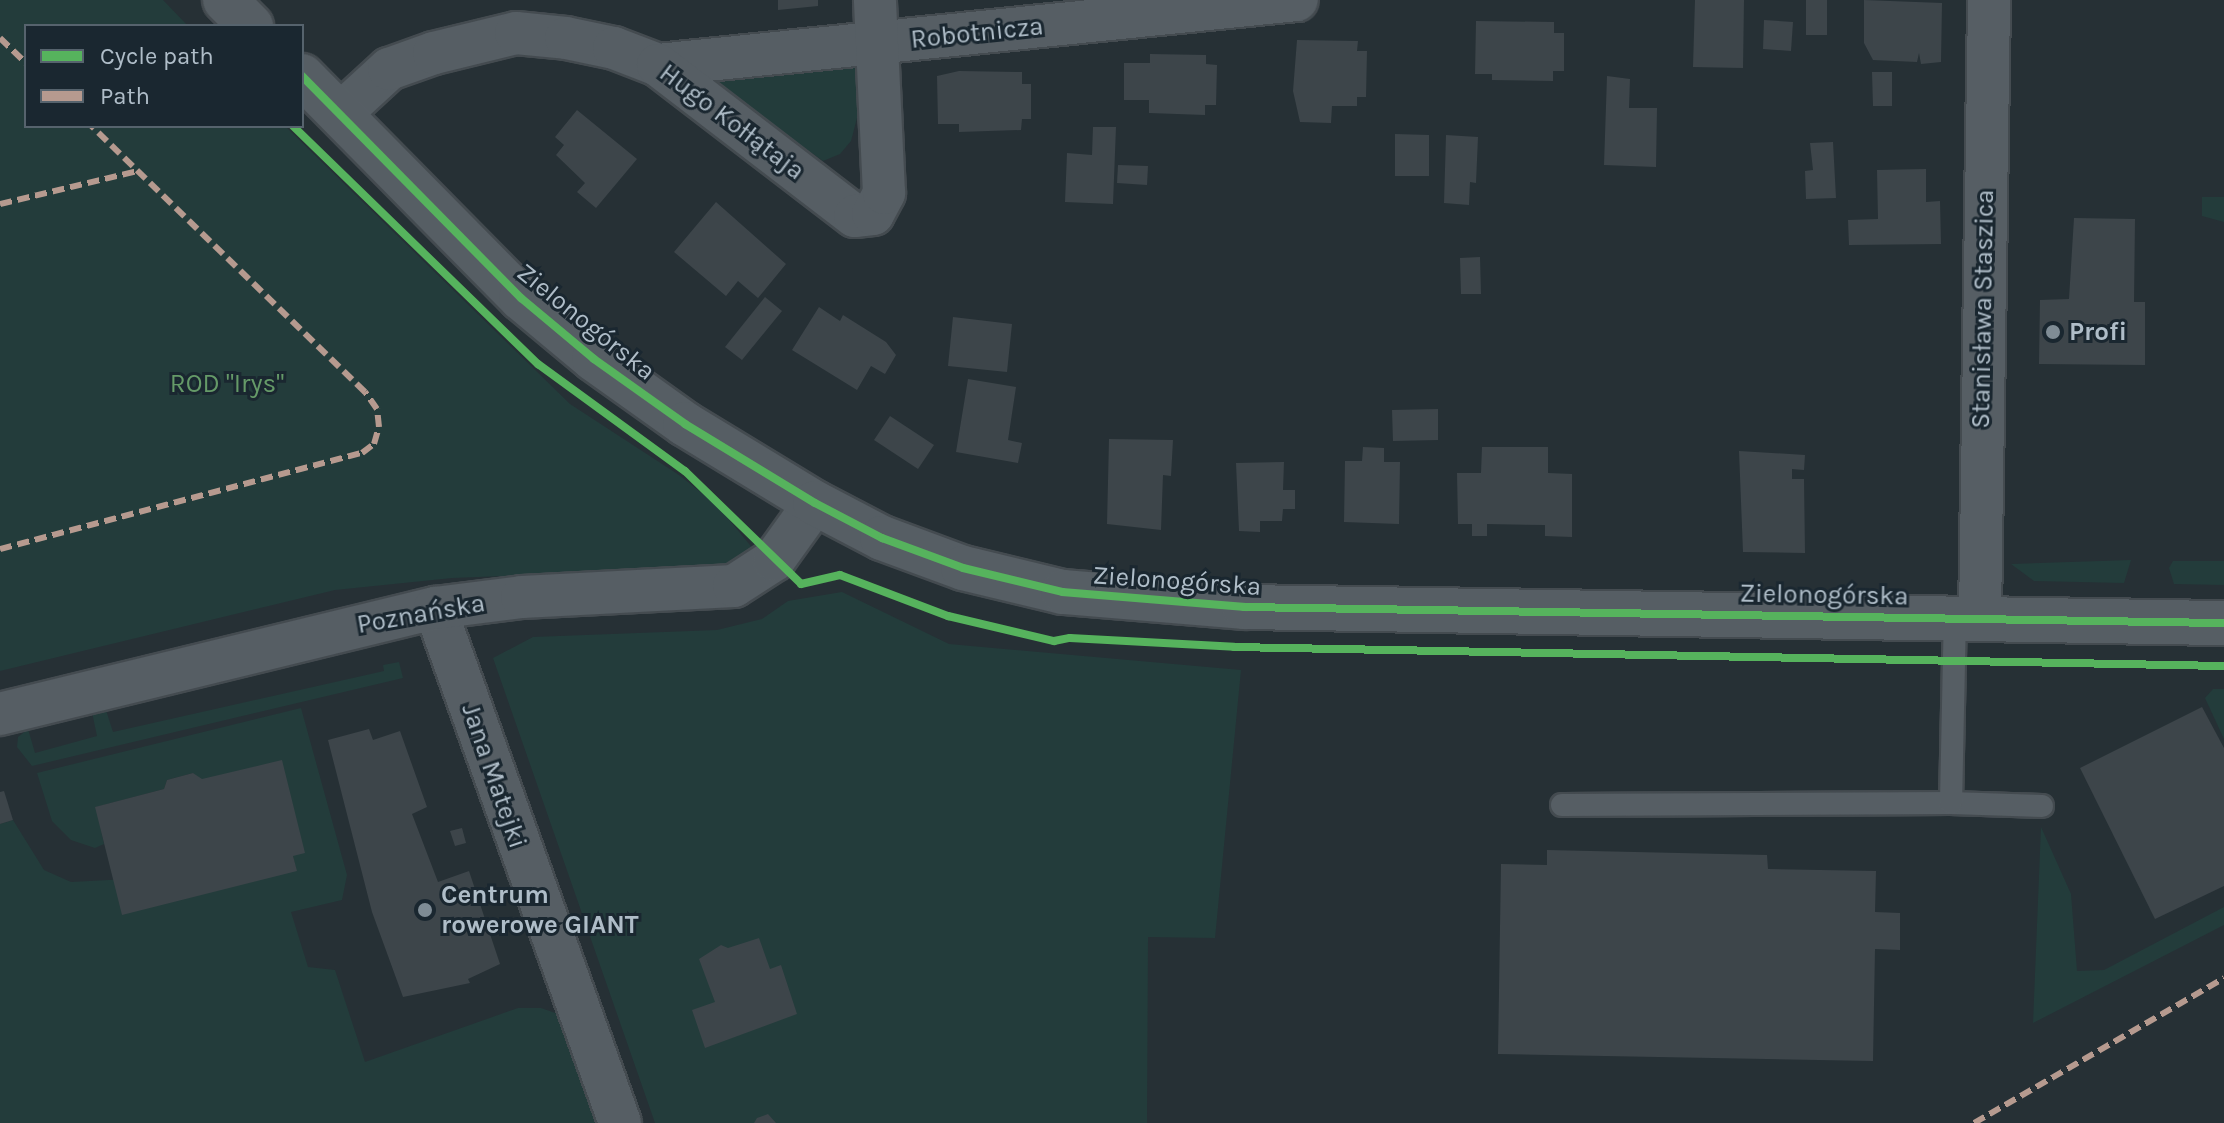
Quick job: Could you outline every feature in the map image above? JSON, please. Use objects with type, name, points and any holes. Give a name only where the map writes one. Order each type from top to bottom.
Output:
[{"type":"street","points":[[225,0],[249,24]]},
{"type":"street","name":"Hugo Kołłątaja","points":[[340,114],[389,69],[516,33],[614,48],[658,65],[855,216],[873,214],[884,193],[874,43],[875,0]]},
{"type":"street","name":"Robotnicza","points":[[658,65],[1297,0]]},
{"type":"street","name":"Stanisława Staszica","points":[[1967,617],[1989,0]]},
{"type":"street","name":"Zielonogórska","points":[[304,78],[521,298],[594,359],[685,424],[815,503],[882,538],[963,568],[1109,598],[1244,607],[2224,623]]},
{"type":"street","name":"Poznańska","points":[[0,714],[435,608],[522,597],[734,586],[774,560],[815,503]]},
{"type":"street","name":"Jana Matejki","points":[[435,608],[620,1123]]},
{"type":"lane","points":[[1951,803],[1967,617]]},
{"type":"lane","points":[[1562,805],[1951,803],[2042,806]]},
{"type":"green space","name":"ROD \"Irys\"","points":[[0,0],[163,0],[186,24],[24,24],[24,128],[287,128],[570,404],[679,475],[717,505],[754,550],[723,568],[452,578],[335,590],[0,671]]},
{"type":"green space","points":[[854,62],[860,106],[851,141],[840,154],[823,161],[709,80]]},
{"type":"green space","points":[[2202,197],[2224,197],[2224,222],[2202,216]]},
{"type":"green space","points":[[2131,560],[2124,583],[2034,581],[2011,564]]},
{"type":"green space","points":[[2173,561],[2224,561],[2224,585],[2174,584],[2169,568]]},
{"type":"green space","points":[[842,592],[949,644],[1241,670],[1215,938],[1148,937],[1147,1123],[655,1123],[493,658],[533,637],[717,630],[762,619],[788,601]]},
{"type":"green space","points":[[399,662],[403,678],[32,766],[17,747],[18,737],[28,729],[35,753],[97,736],[92,712],[105,707],[113,732],[384,671],[383,665]]},
{"type":"green space","points":[[2213,689],[2224,689],[2224,739],[2205,698]]},
{"type":"green space","points":[[301,708],[347,875],[342,900],[291,912],[308,967],[335,970],[365,1062],[518,1008],[541,1008],[561,1015],[598,1123],[0,1123],[0,824],[13,820],[44,870],[71,882],[296,870],[293,856],[193,773],[167,780],[164,789],[96,807],[104,844],[95,848],[71,840],[52,821],[37,773]]},
{"type":"green space","points":[[2041,827],[2071,894],[2077,971],[2104,970],[2224,907],[2224,925],[2033,1023]]},
{"type":"building","points":[[778,0],[818,0],[818,6],[778,10]]},
{"type":"building","points":[[1695,0],[1744,0],[1743,68],[1693,67]]},
{"type":"building","points":[[1806,0],[1827,0],[1827,35],[1806,35]]},
{"type":"building","points":[[1864,0],[1942,3],[1941,62],[1921,64],[1919,53],[1917,62],[1873,60],[1864,43]]},
{"type":"building","points":[[1764,20],[1793,22],[1791,51],[1763,49]]},
{"type":"building","points":[[1476,21],[1554,22],[1554,33],[1564,33],[1564,71],[1553,71],[1553,81],[1492,80],[1492,74],[1475,74]]},
{"type":"building","points":[[1297,40],[1358,41],[1357,51],[1367,51],[1366,97],[1357,97],[1357,106],[1332,106],[1331,123],[1300,122],[1293,91]]},
{"type":"building","points":[[1150,54],[1206,55],[1206,64],[1217,65],[1216,105],[1205,105],[1205,115],[1149,113],[1149,100],[1124,100],[1124,63],[1150,63]]},
{"type":"building","points":[[959,71],[1022,72],[1022,84],[1031,84],[1031,119],[1022,119],[1021,130],[959,132],[959,124],[938,124],[937,76]]},
{"type":"building","points":[[1872,72],[1892,72],[1892,106],[1873,106]]},
{"type":"building","points":[[1607,76],[1630,79],[1629,108],[1657,108],[1656,167],[1604,165]]},
{"type":"building","points":[[577,110],[637,159],[596,208],[577,192],[585,183],[556,155],[564,145],[555,137]]},
{"type":"building","points":[[1093,127],[1116,127],[1113,204],[1065,202],[1067,153],[1092,155]]},
{"type":"building","points":[[1395,134],[1429,135],[1429,176],[1395,176]]},
{"type":"building","points":[[1446,135],[1478,137],[1476,183],[1470,182],[1469,205],[1444,203]]},
{"type":"building","points":[[1833,142],[1836,198],[1806,199],[1805,171],[1813,170],[1810,143]]},
{"type":"building","points":[[1118,165],[1148,166],[1147,185],[1117,183]]},
{"type":"building","points":[[1926,169],[1926,202],[1940,201],[1941,244],[1849,245],[1848,220],[1878,219],[1877,170]]},
{"type":"building","points":[[716,202],[786,264],[758,298],[738,281],[726,296],[674,252]]},
{"type":"building","points":[[2074,218],[2135,219],[2134,302],[2145,302],[2145,365],[2039,364],[2040,300],[2069,299]]},
{"type":"building","points":[[1480,257],[1481,294],[1461,294],[1460,258]]},
{"type":"building","points":[[765,297],[782,311],[742,360],[725,347]]},
{"type":"building","points":[[819,307],[840,321],[843,315],[886,342],[896,355],[885,374],[871,366],[857,390],[792,350]]},
{"type":"building","points":[[953,317],[1012,324],[1007,372],[948,366]]},
{"type":"building","points":[[968,379],[1016,387],[1008,440],[1022,443],[1018,463],[956,452]]},
{"type":"building","points":[[1438,409],[1438,440],[1393,441],[1392,410]]},
{"type":"building","points":[[890,416],[934,445],[918,469],[874,440]]},
{"type":"building","points":[[1109,439],[1173,440],[1171,476],[1163,475],[1161,530],[1107,524]]},
{"type":"building","points":[[1363,447],[1384,448],[1384,462],[1400,462],[1399,524],[1344,522],[1345,461],[1362,461]]},
{"type":"building","points":[[1482,447],[1548,447],[1548,473],[1572,474],[1572,537],[1545,536],[1545,525],[1487,524],[1487,536],[1472,536],[1472,524],[1458,524],[1457,473],[1481,473]]},
{"type":"building","points":[[1739,451],[1805,455],[1804,470],[1792,469],[1792,479],[1804,479],[1805,553],[1743,552]]},
{"type":"building","points":[[1284,462],[1283,490],[1295,490],[1295,509],[1283,509],[1282,521],[1260,521],[1260,532],[1239,531],[1236,463]]},
{"type":"building","points":[[2202,707],[2224,748],[2224,886],[2155,919],[2080,768]]},
{"type":"building","points":[[369,729],[373,740],[400,731],[427,807],[412,814],[438,882],[469,871],[500,964],[468,979],[470,983],[403,997],[372,912],[328,740]]},
{"type":"building","points":[[282,760],[305,853],[293,856],[297,871],[122,915],[95,807],[164,789],[167,780],[193,773],[202,779]]},
{"type":"building","points":[[4,791],[13,820],[0,824],[0,792]]},
{"type":"building","points":[[462,828],[466,843],[455,846],[450,831]]},
{"type":"building","points":[[1547,850],[1767,855],[1768,869],[1876,871],[1875,912],[1900,913],[1900,950],[1875,949],[1873,1061],[1498,1054],[1501,864],[1547,865]]},
{"type":"building","points":[[759,938],[770,969],[781,965],[797,1014],[705,1048],[692,1010],[715,1002],[699,959],[721,945],[728,948]]},
{"type":"building","points":[[768,1114],[776,1123],[754,1123],[757,1118]]},
{"type":"marked path","points":[[0,38],[24,61]]},
{"type":"marked path","points":[[0,549],[362,453],[374,444],[379,427],[377,409],[365,392],[93,128]]},
{"type":"marked path","points":[[0,204],[137,171]]},
{"type":"marked path","points":[[1974,1123],[2224,978]]},
{"type":"cycle path","points":[[304,78],[521,298],[594,359],[685,424],[815,503],[882,538],[963,568],[1063,592],[1244,607],[2224,623]]},
{"type":"cycle path","points":[[295,128],[538,364],[685,471],[801,584],[840,575],[948,616],[1054,641],[1070,638],[1234,647],[2224,666]]},
{"type":"place","name":"Profi","points":[[2053,332]]},
{"type":"place","name":"Centrum rowerowe GIANT","points":[[425,910]]}]
